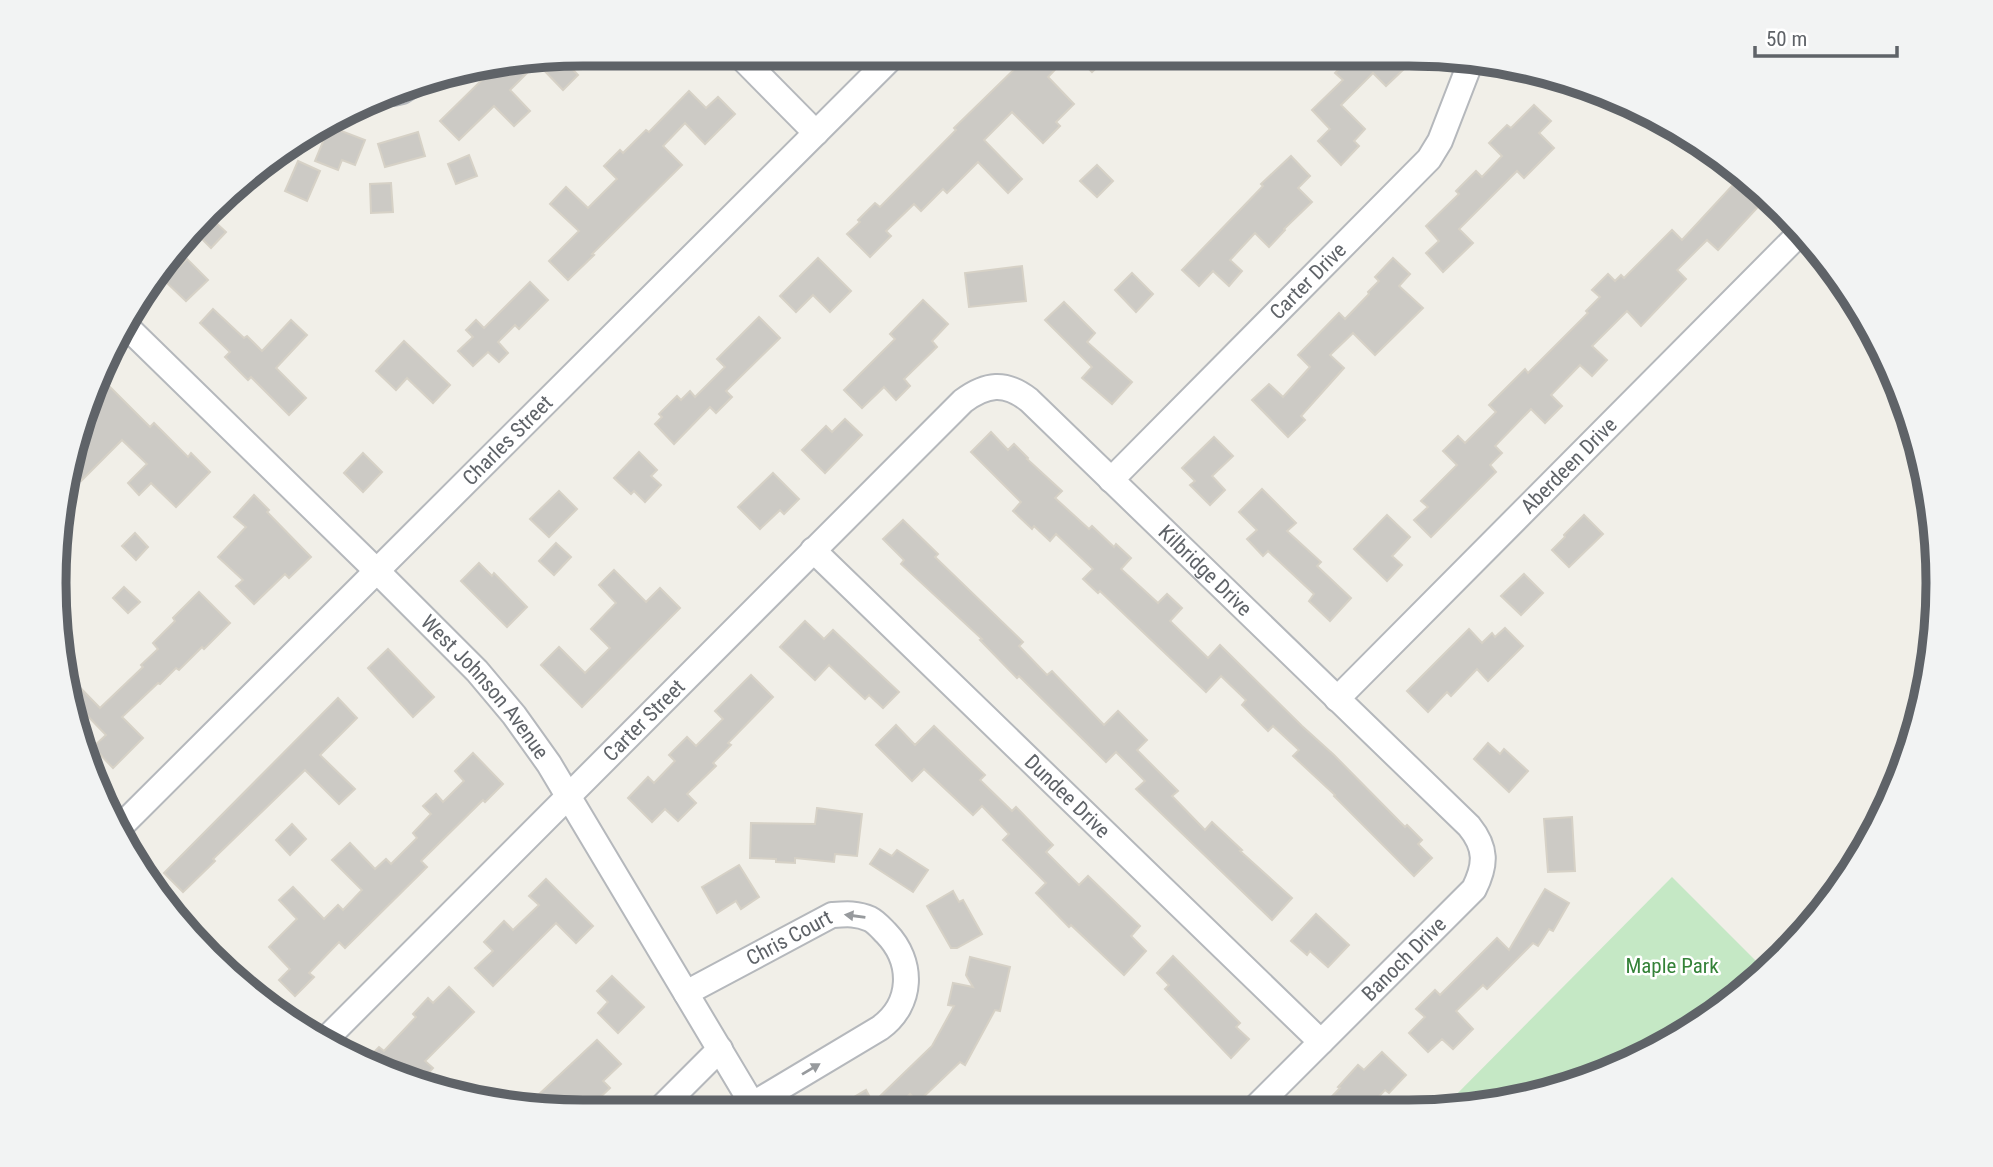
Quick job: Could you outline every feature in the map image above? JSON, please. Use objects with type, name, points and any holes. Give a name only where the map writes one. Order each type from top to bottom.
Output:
[{"type":"street","points":[[750,66],[816,133]]},
{"type":"street","name":"Charles Street","points":[[125,822],[883,66]]},
{"type":"street","name":"Carter Drive","points":[[1111,480],[1429,159],[1440,141],[1467,70]]},
{"type":"street","name":"Aberdeen Drive","points":[[1337,699],[1794,239]]},
{"type":"street","name":"West Johnson Avenue","points":[[132,332],[477,671],[514,715],[549,764],[750,1100]]},
{"type":"street","name":"Kilbridge Drive","points":[[963,401],[976,391],[999,387],[1010,389],[1029,400],[1434,792]]},
{"type":"street","name":"Carter Street","points":[[331,1034],[963,401]]},
{"type":"street","name":"Dundee Drive","points":[[813,550],[1321,1042]]},
{"type":"street","name":"Banoch Drive","points":[[1263,1100],[1469,894],[1482,874],[1483,851],[1476,835],[1434,792]]},
{"type":"street","name":"Chris Court","points":[[686,993],[832,915],[856,914],[873,920],[897,944],[907,974],[903,999],[897,1013],[880,1028],[768,1100]]},
{"type":"street","points":[[669,1100],[720,1048]]},
{"type":"green space","name":"Maple Park","points":[[1672,877],[1759,964],[1697,1013],[1638,1047],[1607,1061],[1576,1073],[1510,1091],[1453,1098]]},
{"type":"building","points":[[1018,66],[1058,66],[1048,77],[1074,104],[1056,122],[1060,126],[1043,143],[1012,112],[984,140],[1022,179],[1008,193],[978,162],[947,193],[943,189],[921,211],[914,204],[886,231],[891,236],[870,257],[847,234],[875,203],[880,207],[956,130],[954,128]]},
{"type":"building","points":[[1086,66],[1098,66],[1092,72]]},
{"type":"building","points":[[1342,66],[1401,66],[1404,69],[1386,86],[1373,73],[1341,105],[1365,129],[1354,141],[1359,146],[1341,165],[1318,141],[1330,129],[1312,110],[1343,80],[1335,73]]},
{"type":"building","points":[[570,67],[578,75],[563,90],[542,69]]},
{"type":"building","points":[[530,70],[510,90],[530,111],[514,126],[494,106],[459,140],[440,121],[486,76]]},
{"type":"building","points":[[689,91],[706,108],[718,97],[735,114],[705,144],[685,123],[663,146],[682,165],[568,280],[549,261],[579,231],[550,204],[566,187],[588,208],[617,179],[604,166],[620,150],[623,153],[646,130],[649,132]]},
{"type":"building","points":[[1534,105],[1551,121],[1539,133],[1554,148],[1524,178],[1517,171],[1459,229],[1473,243],[1443,272],[1426,253],[1439,241],[1426,226],[1459,194],[1456,191],[1476,171],[1482,177],[1502,156],[1489,143],[1507,125],[1511,128]]},
{"type":"building","points":[[337,129],[365,140],[355,165],[342,160],[338,170],[315,161],[325,136]]},
{"type":"building","points":[[418,132],[425,156],[385,167],[378,144]]},
{"type":"building","points":[[469,155],[477,176],[456,184],[448,164]]},
{"type":"building","points":[[1291,156],[1310,176],[1298,188],[1312,202],[1269,247],[1255,233],[1230,260],[1242,271],[1229,286],[1213,271],[1199,286],[1182,270],[1263,186],[1261,184]]},
{"type":"building","points":[[298,161],[320,171],[307,201],[285,191]]},
{"type":"building","points":[[1097,165],[1113,181],[1097,197],[1080,181]]},
{"type":"building","points":[[1735,182],[1760,204],[1718,250],[1707,240],[1677,270],[1686,279],[1641,326],[1627,311],[1592,346],[1607,360],[1592,376],[1580,365],[1551,395],[1562,406],[1545,423],[1531,409],[1495,446],[1502,453],[1490,465],[1496,472],[1431,537],[1414,520],[1428,507],[1421,501],[1457,465],[1443,451],[1458,436],[1465,443],[1496,412],[1489,405],[1525,369],[1528,373],[1588,313],[1586,311],[1600,297],[1592,290],[1608,274],[1615,281],[1621,275],[1624,278],[1672,230],[1682,240]]},
{"type":"building","points":[[391,183],[393,212],[371,213],[370,184]]},
{"type":"building","points":[[215,222],[226,232],[211,248],[200,237]]},
{"type":"building","points":[[818,258],[851,291],[830,312],[813,295],[796,312],[780,296]]},
{"type":"building","points":[[1393,258],[1410,274],[1399,286],[1423,308],[1375,355],[1353,333],[1330,355],[1344,368],[1301,416],[1305,420],[1288,437],[1252,400],[1269,384],[1283,397],[1310,367],[1298,355],[1339,313],[1345,319],[1369,294],[1379,281],[1375,277]]},
{"type":"building","points":[[187,259],[208,280],[186,301],[165,281]]},
{"type":"building","points":[[1022,266],[1026,301],[969,307],[965,273]]},
{"type":"building","points":[[1132,273],[1153,294],[1136,312],[1115,290]]},
{"type":"building","points":[[530,282],[548,300],[519,329],[515,325],[498,342],[508,353],[499,362],[488,352],[473,366],[458,351],[473,337],[466,330],[476,320],[484,328]]},
{"type":"building","points":[[923,300],[948,324],[932,341],[937,347],[904,379],[910,386],[896,400],[884,387],[862,408],[844,390],[895,339],[890,334]]},
{"type":"building","points":[[1064,302],[1095,333],[1087,342],[1132,382],[1112,404],[1082,378],[1092,367],[1045,320]]},
{"type":"building","points":[[213,309],[262,351],[291,320],[307,335],[276,368],[306,398],[289,415],[251,377],[248,380],[225,357],[230,352],[200,323]]},
{"type":"building","points":[[759,317],[780,338],[726,391],[732,397],[716,413],[710,407],[674,444],[655,424],[662,417],[659,414],[677,396],[681,400],[690,391],[695,397],[725,367],[717,359]]},
{"type":"building","points":[[404,341],[450,385],[433,403],[407,378],[396,390],[376,371]]},
{"type":"building","points":[[107,384],[150,427],[154,423],[188,457],[191,453],[210,472],[176,507],[151,483],[139,495],[128,483],[147,464],[122,440],[81,481],[77,477],[84,450]]},
{"type":"building","points":[[845,419],[862,435],[825,473],[802,450],[826,426],[832,432]]},
{"type":"building","points":[[991,432],[1008,450],[1014,444],[1062,491],[1055,498],[1089,529],[1092,526],[1114,547],[1116,544],[1131,558],[1121,569],[1158,603],[1167,594],[1182,608],[1170,621],[1208,658],[1220,645],[1405,827],[1407,825],[1422,840],[1418,844],[1432,858],[1414,876],[1293,756],[1299,750],[1273,726],[1268,731],[1242,705],[1246,700],[1221,676],[1206,692],[1100,591],[1098,593],[1083,579],[1093,569],[1056,534],[1050,541],[1013,511],[1021,502],[971,452]]},
{"type":"building","points":[[1214,437],[1233,456],[1212,476],[1225,490],[1210,505],[1190,485],[1195,481],[1182,468]]},
{"type":"building","points":[[639,452],[657,470],[651,476],[661,485],[645,502],[634,491],[631,494],[614,478]]},
{"type":"building","points":[[363,453],[382,472],[363,492],[344,473]]},
{"type":"building","points":[[773,473],[799,499],[784,514],[780,510],[760,529],[738,507]]},
{"type":"building","points":[[1262,489],[1296,523],[1287,531],[1321,562],[1317,566],[1351,598],[1330,621],[1309,601],[1314,594],[1268,551],[1263,556],[1247,539],[1257,530],[1239,512]]},
{"type":"building","points":[[559,491],[577,509],[549,537],[530,519]]},
{"type":"building","points":[[254,495],[311,557],[289,578],[285,574],[254,604],[236,586],[243,580],[218,557],[246,527],[234,517]]},
{"type":"building","points":[[1387,515],[1410,537],[1392,556],[1402,565],[1387,581],[1354,549]]},
{"type":"building","points":[[1584,515],[1603,534],[1569,567],[1552,550]]},
{"type":"building","points":[[903,520],[938,554],[935,557],[1023,642],[1019,646],[1047,675],[1052,671],[1104,725],[1118,711],[1147,740],[1137,750],[1178,791],[1172,796],[1205,830],[1212,822],[1292,898],[1272,920],[1136,789],[1145,781],[1116,752],[1106,762],[1019,676],[1017,678],[980,640],[982,639],[901,564],[904,560],[883,539]]},
{"type":"building","points":[[135,533],[148,547],[136,560],[122,546]]},
{"type":"building","points":[[556,543],[571,557],[554,575],[539,561]]},
{"type":"building","points":[[479,563],[492,576],[494,573],[527,607],[507,627],[461,581]]},
{"type":"building","points":[[614,570],[646,602],[660,588],[680,608],[582,707],[541,665],[559,647],[585,673],[610,648],[591,629],[616,603],[599,585]]},
{"type":"building","points":[[1524,574],[1543,593],[1521,615],[1501,596]]},
{"type":"building","points":[[124,587],[140,602],[128,613],[113,598]]},
{"type":"building","points":[[199,592],[230,623],[204,649],[202,647],[179,670],[176,668],[122,717],[143,738],[113,768],[93,747],[106,735],[82,710],[76,683],[100,708],[158,649],[153,643],[175,621],[173,618]]},
{"type":"building","points":[[805,621],[824,639],[833,630],[899,692],[883,708],[869,695],[865,699],[829,665],[815,680],[780,647]]},
{"type":"building","points":[[1505,628],[1523,646],[1488,681],[1477,669],[1451,696],[1447,692],[1428,712],[1407,691],[1469,629],[1482,643],[1492,633],[1495,637]]},
{"type":"building","points":[[388,649],[434,697],[413,717],[368,668]]},
{"type":"building","points":[[751,675],[773,697],[728,743],[731,745],[713,763],[716,766],[687,794],[696,803],[678,821],[665,809],[652,822],[628,798],[648,777],[654,783],[675,761],[669,755],[687,737],[696,746],[723,719],[715,711]]},
{"type":"building","points":[[338,698],[357,718],[320,755],[355,789],[339,804],[305,770],[213,859],[215,861],[183,892],[164,873]]},
{"type":"building","points":[[896,725],[915,745],[934,726],[985,775],[980,780],[1012,811],[1016,807],[1053,845],[1046,852],[1079,885],[1088,876],[1140,926],[1131,936],[1146,951],[1124,975],[1071,925],[1069,927],[1036,893],[1046,883],[1003,840],[1009,834],[982,806],[973,815],[924,769],[912,781],[876,745]]},
{"type":"building","points":[[1488,743],[1500,754],[1504,749],[1528,771],[1509,792],[1474,759]]},
{"type":"building","points":[[473,753],[503,784],[421,861],[427,867],[345,948],[339,942],[309,973],[314,977],[295,996],[279,980],[290,969],[269,947],[297,919],[279,900],[293,887],[324,919],[338,905],[343,910],[362,890],[332,860],[350,843],[375,869],[386,859],[391,864],[417,838],[413,833],[431,814],[423,806],[436,794],[443,802],[464,781],[455,771]]},
{"type":"building","points":[[817,808],[862,814],[857,856],[835,854],[834,862],[795,858],[795,863],[750,858],[751,823],[815,824]]},
{"type":"building","points":[[1572,817],[1575,871],[1548,872],[1544,819]]},
{"type":"building","points":[[292,824],[306,839],[290,855],[276,840]]},
{"type":"building","points":[[880,849],[892,856],[897,850],[928,870],[913,892],[870,864]]},
{"type":"building","points":[[739,865],[759,897],[741,909],[736,901],[717,913],[702,887]]},
{"type":"building","points":[[546,879],[593,926],[576,943],[556,923],[493,986],[475,968],[493,951],[484,942],[504,921],[513,930],[539,905],[529,896]]},
{"type":"building","points":[[1545,889],[1569,903],[1553,931],[1549,929],[1538,946],[1533,943],[1487,989],[1483,985],[1456,1011],[1473,1029],[1453,1049],[1442,1039],[1428,1052],[1409,1033],[1425,1017],[1416,1009],[1435,990],[1440,995],[1497,938],[1509,950]]},
{"type":"building","points":[[953,891],[959,902],[963,900],[982,934],[957,948],[951,948],[927,906]]},
{"type":"building","points":[[1316,914],[1349,945],[1328,967],[1310,951],[1307,955],[1291,941]]},
{"type":"building","points":[[1173,956],[1240,1023],[1236,1027],[1249,1039],[1231,1058],[1165,989],[1169,985],[1157,973]]},
{"type":"building","points":[[970,957],[1010,967],[1000,1011],[995,1010],[965,1065],[960,1062],[920,1100],[910,1094],[904,1100],[876,1100],[932,1046],[954,1006],[948,1005],[953,983],[973,987],[966,975]]},
{"type":"building","points":[[612,976],[644,1007],[618,1033],[598,1013],[608,1002],[597,991]]},
{"type":"building","points":[[449,987],[474,1012],[425,1061],[433,1068],[426,1076],[372,1054],[379,1047],[384,1051],[416,1017],[413,1014],[428,998],[433,1003]]},
{"type":"building","points":[[597,1040],[621,1064],[603,1081],[610,1088],[597,1100],[536,1097]]},
{"type":"building","points":[[1382,1052],[1406,1075],[1389,1093],[1385,1090],[1376,1100],[1328,1100],[1358,1065],[1364,1070]]},
{"type":"building","points":[[866,1090],[871,1100],[849,1100]]}]
